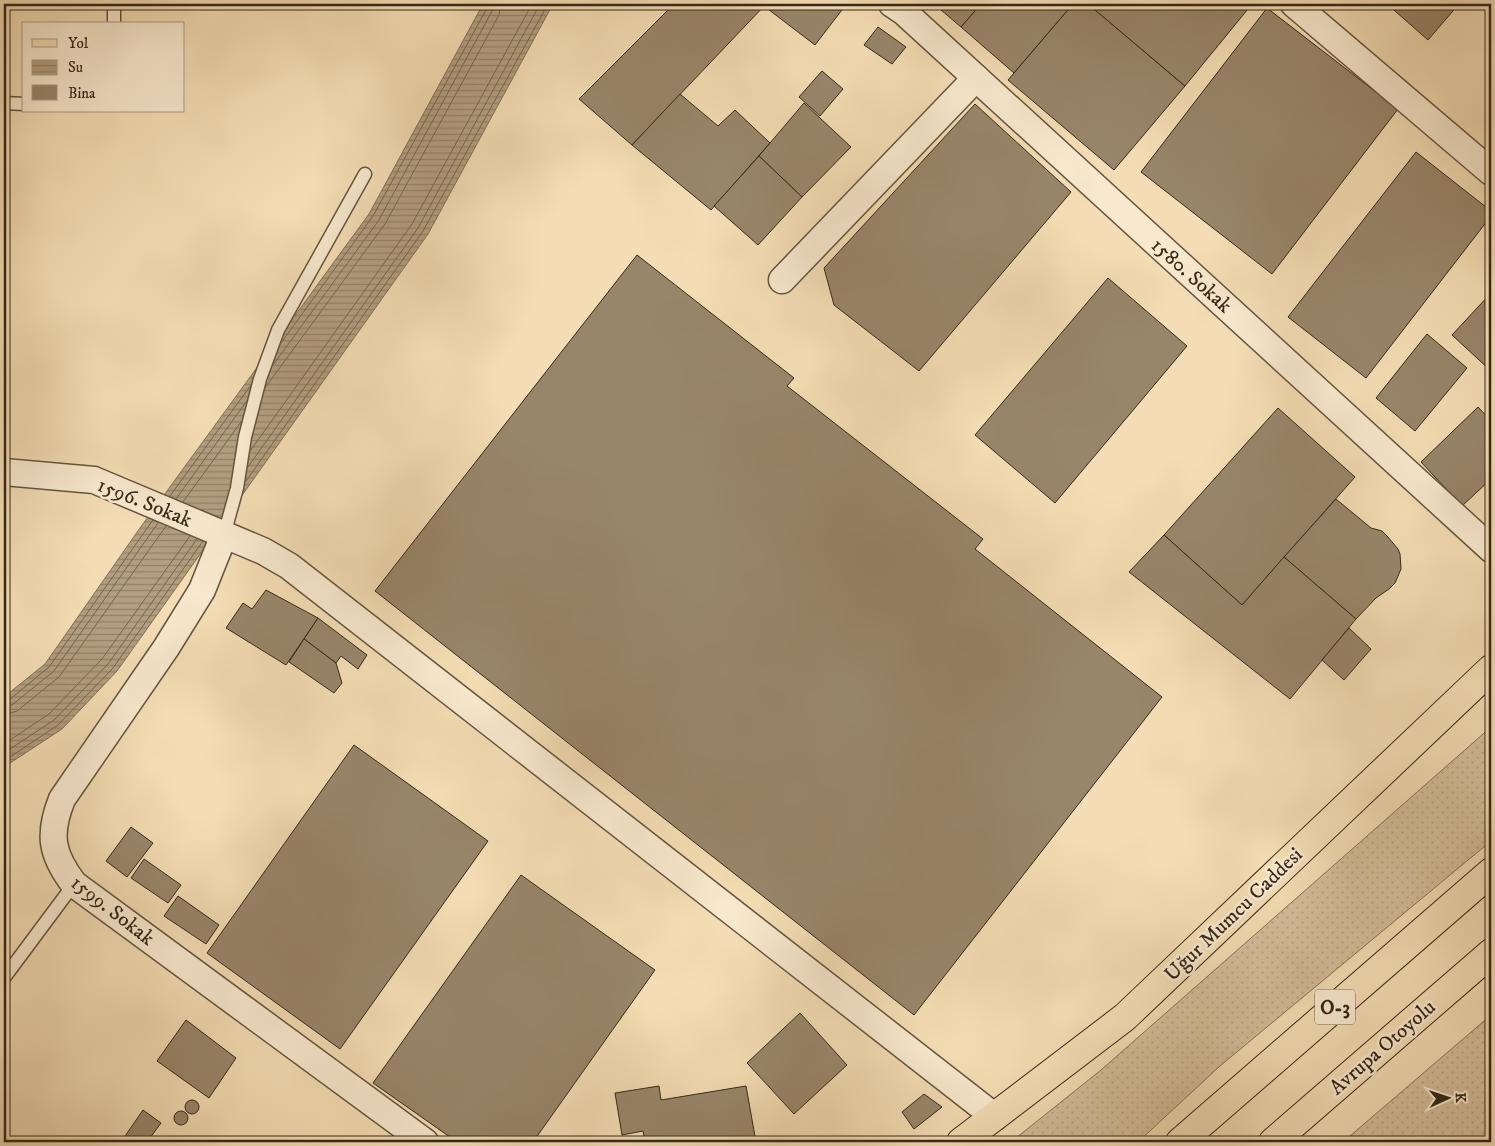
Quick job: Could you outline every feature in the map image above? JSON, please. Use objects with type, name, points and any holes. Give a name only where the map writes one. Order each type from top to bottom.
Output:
[{"type":"main road","name":"Uğur Mumcu Caddesi","points":[[961,1142],[1124,1017],[1491,669]]},
{"type":"main road","name":"O-3","points":[[1180,1142],[1491,872]]},
{"type":"main road","name":"Avrupa Otoyolu","points":[[1273,1142],[1491,953]]},
{"type":"street","name":"1580. Sokak","points":[[892,4],[904,12],[1491,548]]},
{"type":"street","points":[[1294,4],[1491,172]]},
{"type":"street","points":[[782,280],[976,78]]},
{"type":"street","name":"1596. Sokak","points":[[4,472],[94,480],[263,551],[289,566],[995,1117]]},
{"type":"street","name":"1599. Sokak","points":[[224,534],[202,590],[192,607],[62,799],[55,817],[53,836],[56,855],[74,884],[425,1142]]},
{"type":"lane","points":[[114,4],[114,22]]},
{"type":"lane","points":[[4,103],[22,104]]},
{"type":"lane","points":[[224,534],[237,488],[245,437],[260,379],[278,330],[365,174]]},
{"type":"lane","points":[[4,978],[74,884]]},
{"type":"shaded area","points":[[1491,727],[1491,841],[1220,1066],[1138,1142],[1011,1142],[1101,1070]]},
{"type":"shaded area","points":[[1491,1015],[1491,1142],[1343,1142]]},
{"type":"water","points":[[483,4],[553,4],[428,234],[117,671],[62,729],[4,767],[4,697],[45,664],[140,528],[369,214]]},
{"type":"building","points":[[674,4],[766,4],[632,145],[579,99]]},
{"type":"building","points":[[766,4],[842,4],[845,6],[815,45],[764,6]]},
{"type":"building","points":[[934,4],[981,4],[961,27]]},
{"type":"building","points":[[981,4],[1073,4],[1014,73],[961,27]]},
{"type":"building","points":[[1073,4],[1088,4],[1185,86],[1114,170],[1008,80]]},
{"type":"building","points":[[1088,4],[1252,4],[1185,86]]},
{"type":"building","points":[[1387,4],[1459,4],[1428,40]]},
{"type":"building","points":[[1267,8],[1398,109],[1272,274],[1141,172]]},
{"type":"building","points":[[878,27],[906,47],[892,64],[864,45]]},
{"type":"building","points":[[822,71],[843,89],[820,116],[799,97]]},
{"type":"building","points":[[680,94],[718,126],[735,110],[770,143],[711,210],[632,145]]},
{"type":"building","points":[[804,103],[851,147],[802,197],[759,156]]},
{"type":"building","points":[[975,104],[1071,192],[919,371],[834,305],[824,268]]},
{"type":"building","points":[[1416,152],[1491,211],[1491,216],[1366,378],[1288,317]]},
{"type":"building","points":[[759,156],[802,197],[758,245],[714,206]]},
{"type":"building","points":[[637,255],[794,378],[787,386],[983,539],[975,549],[1162,697],[914,1015],[375,591]]},
{"type":"building","points":[[1108,278],[1187,346],[1055,503],[975,435]]},
{"type":"building","points":[[1491,293],[1491,371],[1452,335]]},
{"type":"building","points":[[1427,334],[1467,368],[1415,431],[1376,398]]},
{"type":"building","points":[[1478,407],[1491,421],[1491,479],[1462,506],[1421,462]]},
{"type":"building","points":[[1278,408],[1355,477],[1242,605],[1164,535]]},
{"type":"building","points":[[1336,499],[1371,528],[1382,531],[1398,549],[1400,554],[1401,569],[1395,583],[1376,598],[1356,619],[1284,557]]},
{"type":"building","points":[[1164,535],[1242,605],[1284,557],[1356,619],[1290,699],[1129,572]]},
{"type":"building","points":[[266,590],[318,618],[286,665],[226,628],[243,603],[252,609]]},
{"type":"building","points":[[318,618],[367,655],[358,669],[341,656],[336,663],[304,639]]},
{"type":"building","points":[[1349,628],[1371,649],[1344,680],[1322,660]]},
{"type":"building","points":[[304,639],[336,663],[342,683],[334,693],[289,662]]},
{"type":"building","points":[[354,745],[488,841],[340,1049],[207,953]]},
{"type":"building","points":[[131,827],[153,843],[127,877],[106,861]]},
{"type":"building","points":[[144,859],[181,885],[168,903],[131,878]]},
{"type":"building","points":[[521,875],[655,970],[533,1142],[457,1142],[373,1083]]},
{"type":"building","points":[[178,896],[219,925],[206,944],[164,916]]},
{"type":"building","points":[[800,1013],[847,1065],[794,1114],[747,1063]]},
{"type":"building","points":[[186,1020],[236,1058],[209,1098],[157,1061]]},
{"type":"building","points":[[659,1086],[661,1100],[746,1086],[756,1142],[645,1142],[643,1131],[622,1135],[615,1093]]},
{"type":"building","points":[[924,1094],[942,1107],[914,1129],[902,1112]]},
{"type":"building","points":[[189,1100],[195,1100],[199,1107],[195,1114],[189,1114],[185,1110],[185,1104]]},
{"type":"building","points":[[143,1110],[161,1123],[147,1142],[128,1142],[123,1139]]},
{"type":"building","points":[[178,1111],[184,1111],[188,1118],[184,1125],[178,1125],[174,1121],[174,1115]]}]
